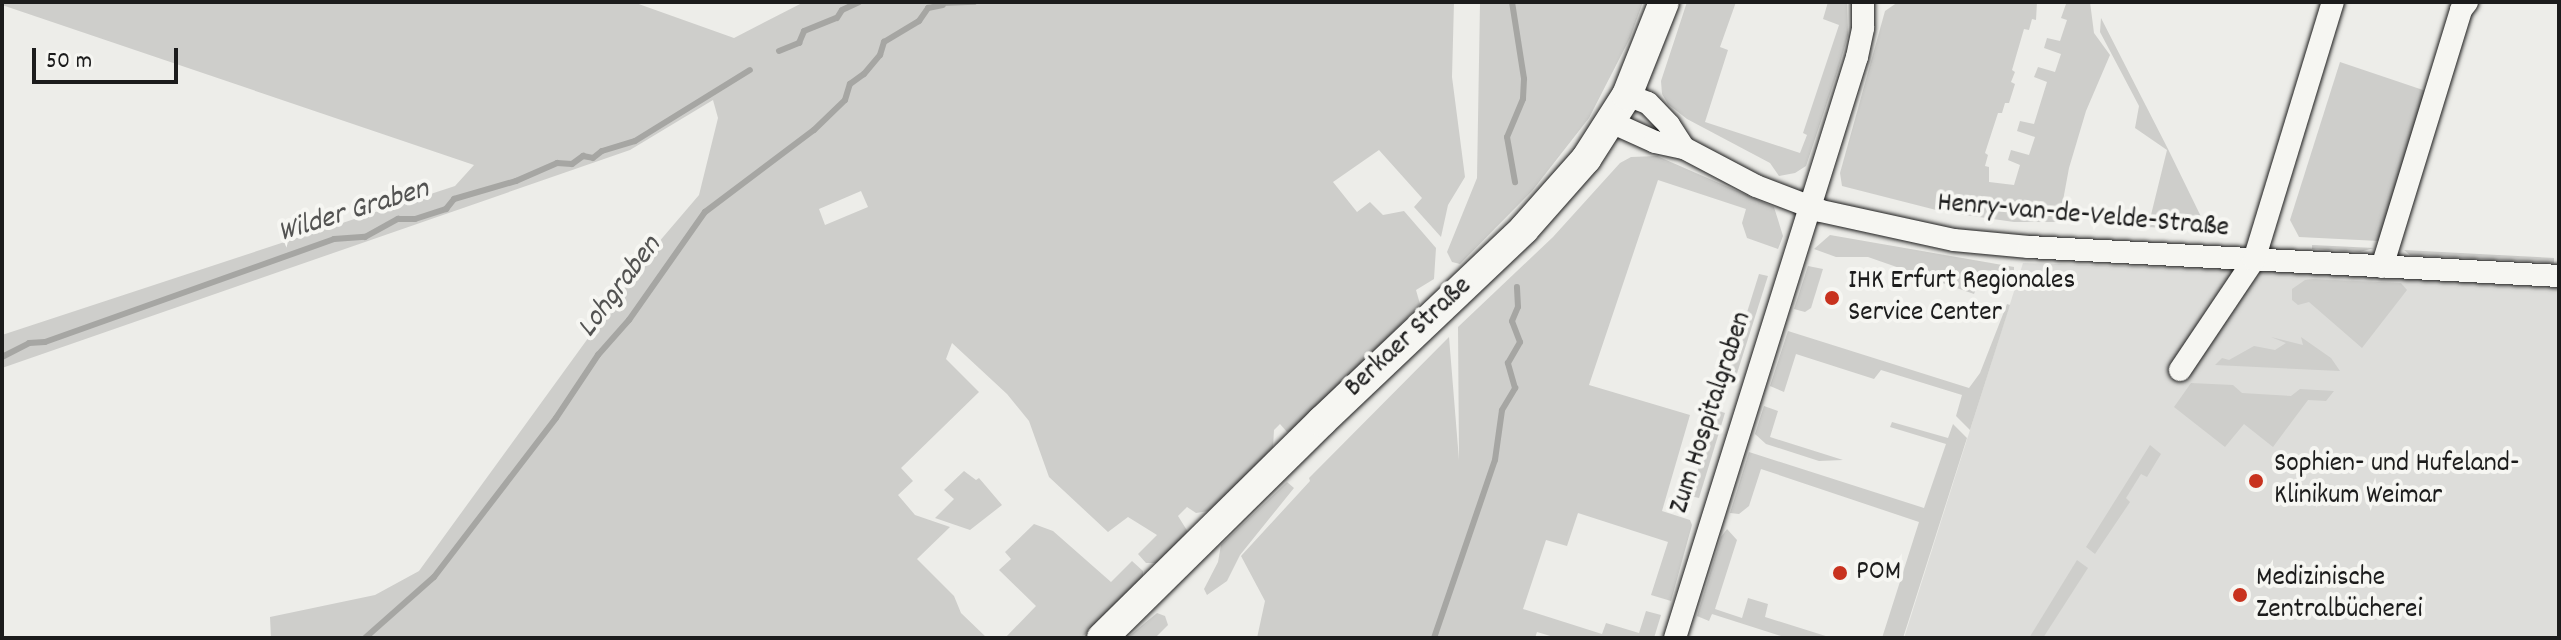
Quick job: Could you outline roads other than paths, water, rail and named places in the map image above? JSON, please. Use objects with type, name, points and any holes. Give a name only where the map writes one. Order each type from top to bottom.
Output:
[{"type":"main road","name":"Berkaer Straße","points":[[1102,638],[1342,401],[1514,239],[1586,159],[1627,95],[1664,2]]},
{"type":"street","name":"Zum Hospitalgraben","points":[[1675,638],[1857,57],[1863,28],[1863,2]]},
{"type":"street","points":[[2254,260],[2333,2]]},
{"type":"street","points":[[2382,267],[2461,10],[2467,2]]},
{"type":"street","name":"Henry-van-de-Velde-Straße","points":[[1627,95],[1648,103],[1684,148]]},
{"type":"street","name":"Henry-van-de-Velde-Straße","points":[[1611,122],[1644,138],[1684,148],[1756,186],[1808,206],[1882,226],[1998,245],[2559,276]]},
{"type":"street","name":"Henry-van-de-Velde-Straße","points":[[2180,370],[2254,260]]},
{"type":"waterway","name":"Wilder Graben","points":[[779,51],[799,43],[804,31],[837,18],[842,10],[859,2]]},
{"type":"waterway","name":"Wilder Graben","points":[[940,3],[974,2]]},
{"type":"waterway","points":[[1512,2],[1524,79],[1523,99],[1507,137],[1515,182]]},
{"type":"waterway","name":"Lohgraben","points":[[365,638],[434,577],[556,418],[598,355],[629,320],[705,212],[814,130],[845,100],[850,84],[864,74],[880,55],[884,42],[919,21],[928,8],[943,5]]},
{"type":"waterway","name":"Wilder Graben","points":[[2,357],[29,343],[45,342],[334,239],[365,237],[398,219],[415,219],[446,209],[454,199],[516,181],[557,163],[572,164],[583,156],[593,158],[602,151],[635,141],[750,70]]},
{"type":"waterway","points":[[1434,638],[1495,460],[1502,410],[1515,388],[1508,363],[1520,342],[1512,321],[1518,307],[1517,287]]},
{"type":"place","name":"IHK Erfurt Regionales Service Center","points":[[1832,298]]},
{"type":"place","name":"Sophien- und Hufeland- Klinikum Weimar","points":[[2256,481]]},
{"type":"place","name":"POM","points":[[1840,573]]},
{"type":"place","name":"Medizinische Zentralbücherei","points":[[2240,595]]}]
